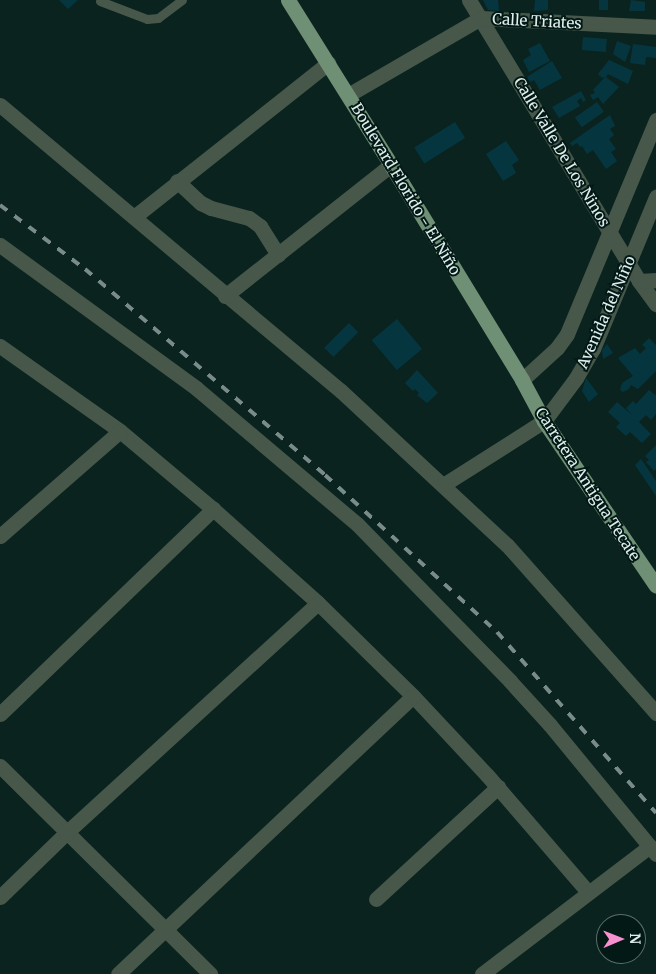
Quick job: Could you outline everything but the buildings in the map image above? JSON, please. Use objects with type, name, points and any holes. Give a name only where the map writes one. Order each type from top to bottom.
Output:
[{"type":"main road","name":"Boulevard Florido - El Niño","points":[[288,0],[522,380]]},
{"type":"main road","name":"Carretera Antigua Tecate","points":[[522,380],[544,421],[656,586]]},
{"type":"street","name":"Calle Valle De Los Ninos","points":[[469,0],[628,264],[656,304]]},
{"type":"street","name":"Calle Triates","points":[[348,95],[481,18],[656,27]]},
{"type":"street","points":[[134,217],[328,63]]},
{"type":"street","points":[[0,105],[225,296],[341,391],[507,545],[656,713]]},
{"type":"street","name":"Avenida del Niño","points":[[522,380],[557,348],[567,334],[656,120]]},
{"type":"street","points":[[225,296],[391,165]]},
{"type":"street","points":[[177,181],[201,203],[250,218],[260,226],[278,255]]},
{"type":"street","name":"Avenida del Niño","points":[[544,421],[576,378],[593,349],[656,197]]},
{"type":"street","points":[[0,246],[196,388],[358,525],[510,681],[550,725],[653,850],[588,892],[482,974]]},
{"type":"street","points":[[639,281],[656,280]]},
{"type":"street","points":[[0,346],[120,432],[213,509],[318,603],[413,696],[498,788],[588,892]]},
{"type":"street","points":[[443,486],[544,421]]},
{"type":"street","points":[[0,536],[120,432]]},
{"type":"street","points":[[0,714],[213,509]]},
{"type":"street","points":[[0,897],[66,833],[318,603]]},
{"type":"street","points":[[118,974],[165,927],[413,696]]},
{"type":"street","points":[[0,766],[66,833],[165,927],[210,974]]},
{"type":"street","points":[[376,899],[498,788]]},
{"type":"lane","points":[[100,1],[147,19],[158,18],[182,0]]},
{"type":"railway","points":[[0,205],[85,269],[325,475],[497,632],[656,813]]}]
